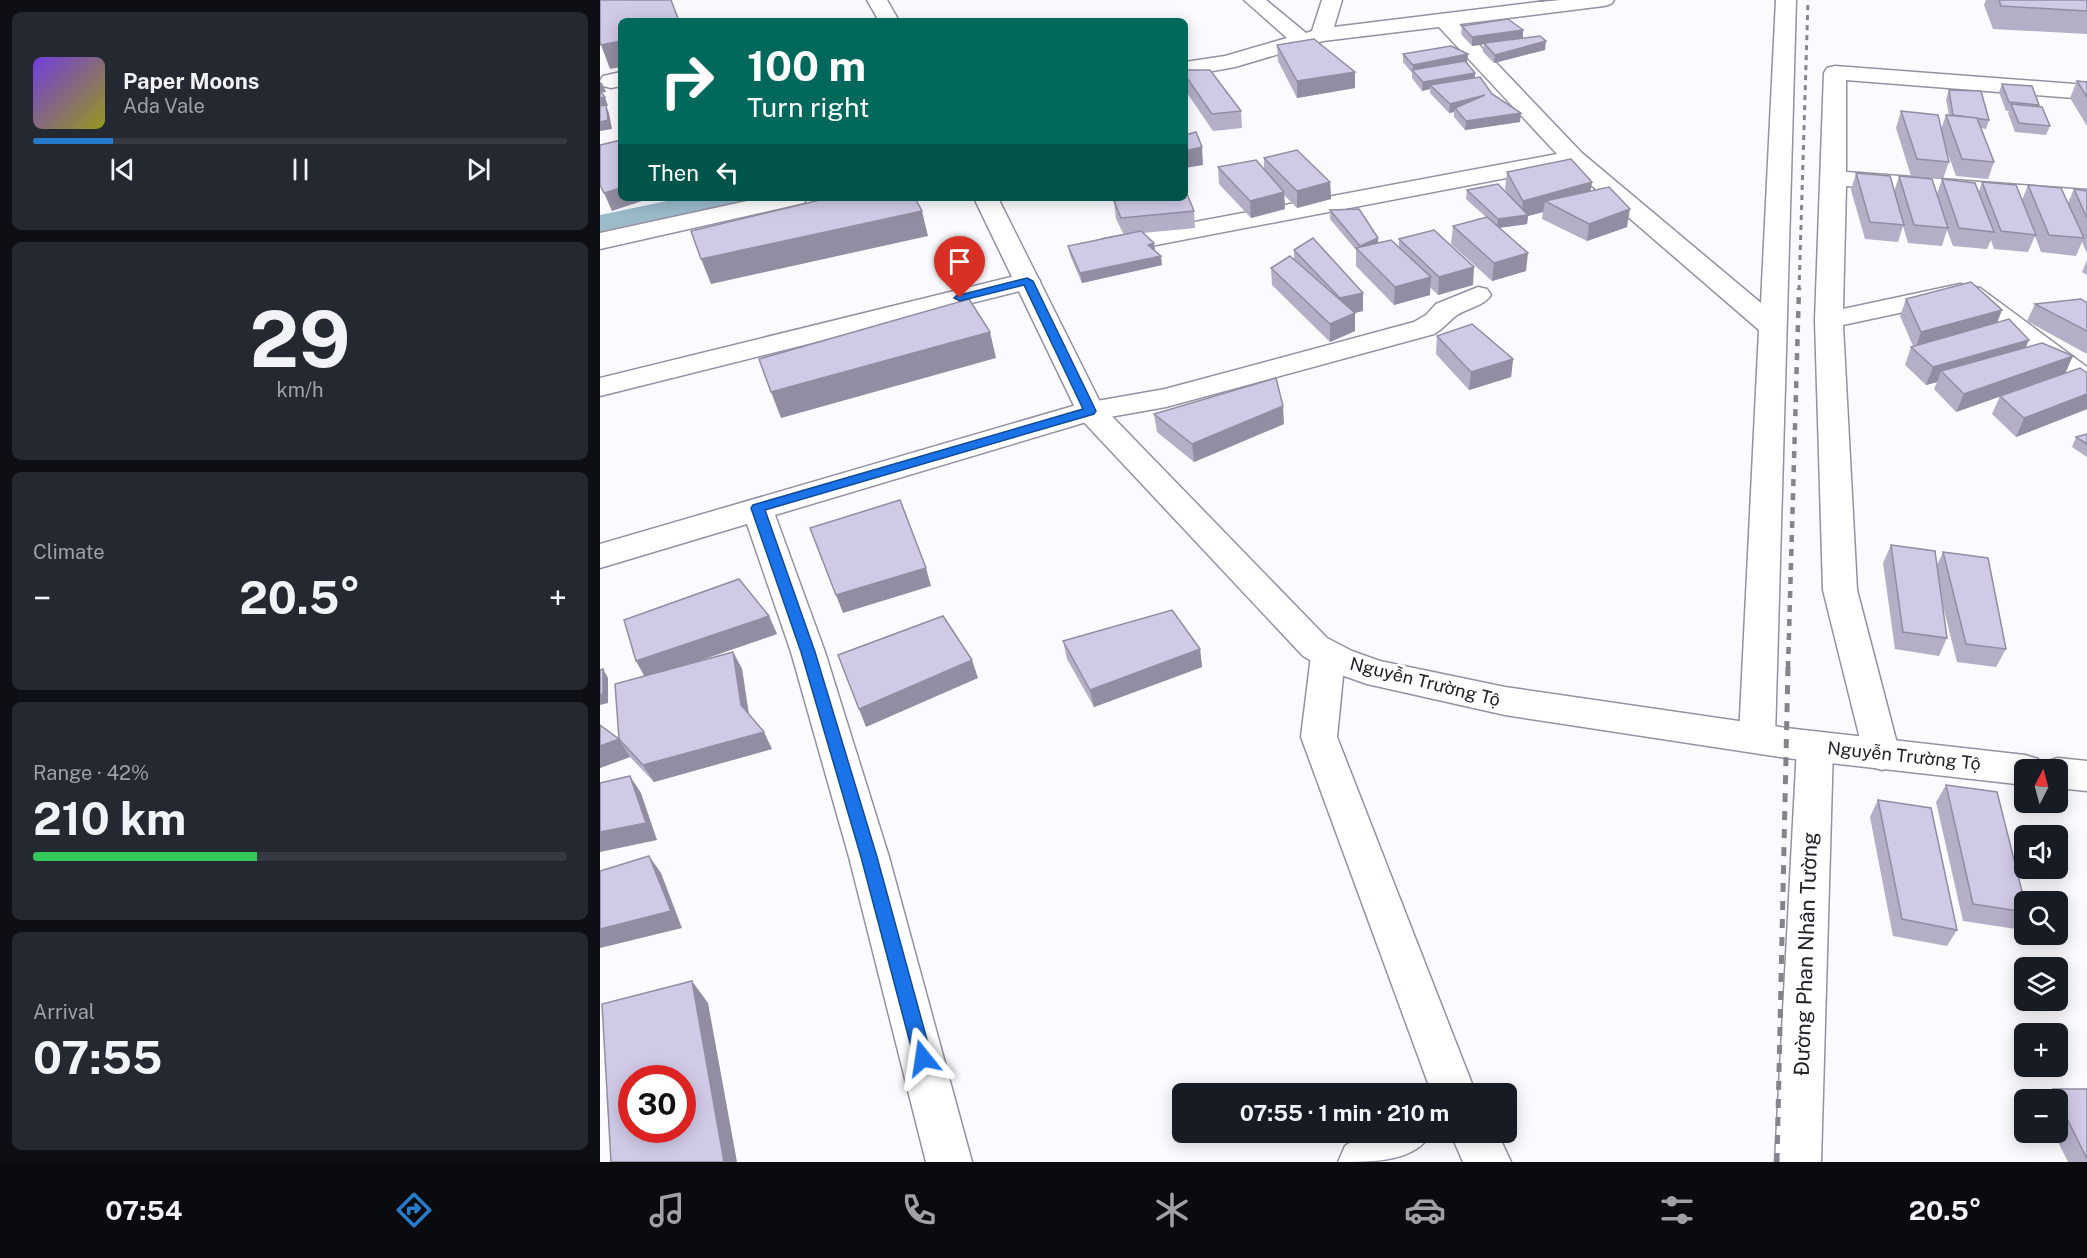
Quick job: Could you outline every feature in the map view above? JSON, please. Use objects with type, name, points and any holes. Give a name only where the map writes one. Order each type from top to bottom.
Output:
[{"type":"street","points":[[877,0],[887,18]]},
{"type":"street","points":[[1254,0],[1311,38]]},
{"type":"street","points":[[1311,38],[1332,0]]},
{"type":"street","points":[[1188,68],[1227,62],[1311,38],[1604,0]]},
{"type":"street","points":[[1757,737],[1786,0]]},
{"type":"street","points":[[1444,20],[1574,158],[1773,328]]},
{"type":"street","points":[[1882,755],[1840,590],[1829,320],[1835,73],[2087,92]]},
{"type":"street","points":[[1088,250],[1574,158]]},
{"type":"street","points":[[1834,178],[2087,197]]},
{"type":"street","points":[[600,240],[781,201]]},
{"type":"street","name":"Nguyễn Trường Tộ","points":[[987,201],[1090,411],[1315,647],[1328,656],[1389,676],[1480,698],[1815,747],[2014,769]]},
{"type":"street","points":[[600,387],[1027,281]]},
{"type":"street","points":[[1829,320],[1960,292],[1971,294],[2087,381]]},
{"type":"street","points":[[600,556],[1090,411],[1166,398],[1424,328],[1436,321],[1446,310],[1478,295]]},
{"type":"street","points":[[757,508],[808,652],[866,846],[949,1162]]},
{"type":"street","points":[[1328,656],[1319,737],[1450,1083]]},
{"type":"street","name":"Đường Phan Nhân Tường","points":[[1798,1162],[1815,747]]},
{"type":"street","points":[[2068,774],[2087,776]]},
{"type":"street","points":[[1361,1162],[1392,1143]]},
{"type":"street","points":[[1478,1143],[1488,1162]]},
{"type":"building","points":[[600,0],[671,0],[678,18],[618,18],[618,42],[601,45]]},
{"type":"building","points":[[1999,0],[2087,0],[2087,11],[2001,6]]},
{"type":"building","points":[[1508,19],[1523,30],[1472,37],[1462,26]]},
{"type":"building","points":[[1540,36],[1546,41],[1495,55],[1484,43]]},
{"type":"building","points":[[1314,39],[1355,72],[1297,81],[1277,45]]},
{"type":"building","points":[[1451,46],[1468,54],[1413,65],[1403,54]]},
{"type":"building","points":[[1465,61],[1475,73],[1423,82],[1412,70]]},
{"type":"building","points":[[1188,70],[1210,70],[1241,111],[1212,114],[1188,79]]},
{"type":"building","points":[[1480,77],[1492,94],[1521,113],[1466,121],[1455,108],[1485,95],[1450,104],[1430,85]]},
{"type":"building","points":[[2077,81],[2087,82],[2087,97]]},
{"type":"building","points":[[2002,84],[2032,86],[2039,105],[2009,102]]},
{"type":"building","points":[[1949,90],[1981,91],[1989,120],[1953,115]]},
{"type":"building","points":[[2011,104],[2042,107],[2050,126],[2019,123]]},
{"type":"building","points":[[606,105],[608,120],[600,122],[600,106]]},
{"type":"building","points":[[1901,111],[1938,115],[1949,162],[1917,159]]},
{"type":"building","points":[[1946,115],[1977,118],[1994,162],[1962,159]]},
{"type":"building","points":[[1196,132],[1202,147],[1188,150],[1188,134]]},
{"type":"building","points":[[618,141],[618,189],[604,193],[600,185],[600,145]]},
{"type":"building","points":[[1297,150],[1330,182],[1297,191],[1264,158]]},
{"type":"building","points":[[1571,159],[1592,182],[1523,201],[1507,172]]},
{"type":"building","points":[[1256,160],[1284,192],[1250,201],[1218,167]]},
{"type":"building","points":[[1856,173],[1890,176],[1904,225],[1870,222]]},
{"type":"building","points":[[1899,176],[1932,179],[1948,228],[1914,225]]},
{"type":"building","points":[[1942,179],[1975,183],[1994,232],[1959,228]]},
{"type":"building","points":[[1982,182],[2016,185],[2036,235],[2001,231]]},
{"type":"building","points":[[1498,184],[1528,215],[1498,219],[1467,190]]},
{"type":"building","points":[[2028,185],[2061,188],[2084,238],[2049,235]]},
{"type":"building","points":[[1609,187],[1630,209],[1589,224],[1545,201]]},
{"type":"building","points":[[2074,189],[2087,191],[2087,218]]},
{"type":"building","points":[[1188,196],[1194,211],[1121,218],[1114,201],[1188,201]]},
{"type":"building","points":[[816,201],[917,201],[922,211],[701,259],[691,231]]},
{"type":"building","points":[[1359,209],[1378,238],[1360,246],[1330,210]]},
{"type":"building","points":[[1487,217],[1528,253],[1494,263],[1453,226]]},
{"type":"building","points":[[1434,230],[1474,267],[1439,277],[1399,239]]},
{"type":"building","points":[[1141,231],[1154,243],[1148,245],[1161,256],[1080,273],[1068,246]]},
{"type":"building","points":[[1313,238],[1363,293],[1340,298],[1294,250]]},
{"type":"building","points":[[1391,240],[1431,277],[1395,287],[1356,248]]},
{"type":"building","points":[[1290,256],[1355,313],[1330,324],[1271,268]]},
{"type":"building","points":[[1971,282],[2002,310],[1921,332],[1906,299]]},
{"type":"building","points":[[969,299],[990,332],[771,392],[759,359]]},
{"type":"building","points":[[2081,299],[2087,303],[2087,331],[2035,304]]},
{"type":"building","points":[[2009,319],[2029,340],[1933,367],[1911,347]]},
{"type":"building","points":[[1472,324],[1513,359],[1471,372],[1437,336]]},
{"type":"building","points":[[2042,343],[2073,356],[1964,394],[1941,371]]},
{"type":"building","points":[[2080,368],[2087,373],[2087,394],[2024,418],[2000,396]]},
{"type":"building","points":[[1276,378],[1283,406],[1192,444],[1154,414]]},
{"type":"building","points":[[2087,434],[2087,444],[2076,437]]},
{"type":"building","points":[[900,500],[926,568],[836,595],[810,528]]},
{"type":"building","points":[[1891,545],[1935,551],[1947,638],[1903,632]]},
{"type":"building","points":[[1943,552],[1988,558],[2006,649],[1966,644]]},
{"type":"building","points":[[739,579],[769,616],[636,661],[624,620]]},
{"type":"building","points":[[1172,610],[1200,649],[1090,690],[1063,641]]},
{"type":"building","points":[[943,616],[972,660],[859,709],[838,655]]},
{"type":"building","points":[[733,652],[741,705],[764,732],[643,765],[619,739],[615,684]]},
{"type":"building","points":[[603,669],[603,694],[600,695],[600,670]]},
{"type":"building","points":[[600,725],[619,739],[600,746]]},
{"type":"building","points":[[630,776],[646,823],[600,832],[600,783]]},
{"type":"building","points":[[1946,785],[1997,792],[2014,859],[2014,879],[2019,879],[2022,891],[2014,891],[2014,910],[1973,904]]},
{"type":"building","points":[[1878,800],[1931,808],[1957,930],[1902,919]]},
{"type":"building","points":[[649,856],[671,911],[600,929],[600,871]]},
{"type":"building","points":[[692,981],[724,1162],[611,1162],[602,1004]]},
{"type":"building","points":[[2068,1089],[2087,1089],[2087,1159],[2068,1120]]},
{"type":"waterway","points":[[600,226],[716,201]]},
{"type":"railway","points":[[1799,290],[1808,0]]},
{"type":"railway","points":[[1788,668],[1799,288]]},
{"type":"railway","points":[[1777,1162],[1788,666]]},
{"type":"route","points":[[923,1058],[869,857],[808,652],[757,508],[1090,411],[1027,281],[960,298]]}]
